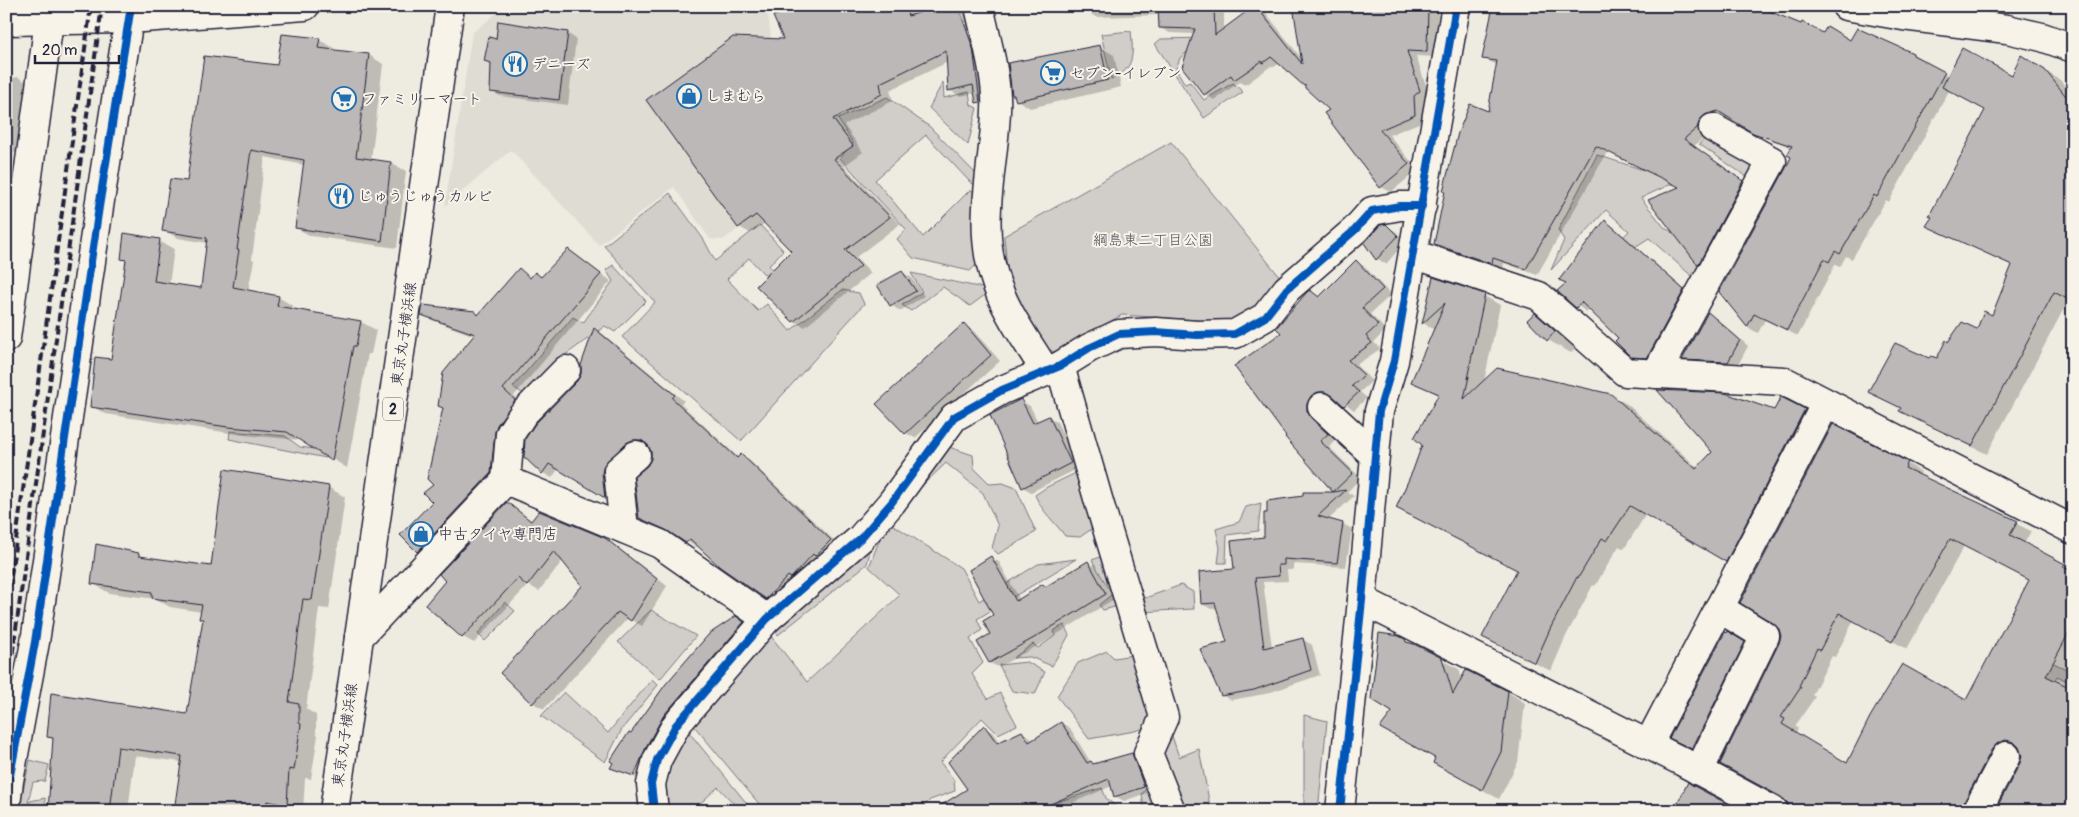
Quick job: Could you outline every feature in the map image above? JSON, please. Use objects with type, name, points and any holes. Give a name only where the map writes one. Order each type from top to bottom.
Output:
[{"type":"street","points":[[6,21],[51,13],[305,6]]},
{"type":"street","name":"東京丸子横浜線","points":[[334,811],[450,6]]},
{"type":"street","points":[[979,6],[992,66],[997,109],[986,212],[988,252],[994,277],[1005,305],[1053,369],[1099,502],[1164,717],[1148,753],[1171,811]]},
{"type":"street","points":[[1340,811],[1379,411],[1394,361],[1456,6]]},
{"type":"street","points":[[1846,6],[1903,11],[2007,29],[2042,37],[2073,48]]},
{"type":"street","points":[[6,806],[8,781],[35,642],[99,207],[130,12]]},
{"type":"street","points":[[6,338],[51,13]]},
{"type":"street","points":[[1656,374],[1772,161],[1713,128]]},
{"type":"street","points":[[654,811],[651,784],[657,760],[676,725],[767,618],[861,538],[892,502],[954,417],[1002,390],[1053,369],[1118,334],[1156,332],[1197,335],[1235,334],[1265,317],[1287,289],[1355,230],[1372,212],[1400,206],[1422,206]]},
{"type":"street","points":[[1413,254],[1538,296],[1625,372],[1784,381],[2073,530]]},
{"type":"street","points":[[359,637],[506,480],[510,434],[524,414],[566,370]]},
{"type":"street","points":[[1648,745],[1826,402]]},
{"type":"street","points":[[1322,407],[1375,456]]},
{"type":"street","points":[[624,529],[618,471],[636,455]]},
{"type":"street","points":[[506,480],[660,544],[767,618]]},
{"type":"street","points":[[1362,600],[1774,811]]},
{"type":"street","points":[[1699,771],[1765,636],[1719,608]]},
{"type":"street","points":[[1977,811],[2006,756]]},
{"type":"shaded area","points":[[612,6],[767,6],[774,60],[798,51],[853,146],[723,240],[710,239],[674,187],[599,245],[511,150],[445,206],[472,33],[498,12]]},
{"type":"green space","points":[[1131,31],[1132,53],[1129,65],[1119,75],[1111,79],[1101,34]]},
{"type":"green space","points":[[1204,38],[1180,58],[1176,69],[1185,84],[1190,82],[1204,100],[1233,83],[1243,92],[1204,118],[1155,44],[1161,39]]},
{"type":"green space","points":[[943,82],[944,98],[969,92],[971,105],[977,108],[968,145],[929,108]]},
{"type":"green space","points":[[887,97],[930,127],[978,176],[975,185],[970,182],[926,135],[875,180],[923,237],[970,190],[977,192],[978,263],[970,271],[913,258],[897,239],[906,229],[840,158],[853,143],[838,119]]},
{"type":"green space","points":[[1706,137],[1759,168],[1695,279],[1649,238],[1627,252],[1618,242],[1629,231],[1606,210],[1551,270],[1564,240],[1558,230],[1597,155],[1656,174],[1682,179],[1641,198],[1664,227],[1705,252],[1747,177],[1699,144]]},
{"type":"green space","name":"綱島東二丁目公園","points":[[1171,142],[1280,277],[1247,315],[1227,322],[1122,315],[1054,352],[1043,346],[1008,279],[1004,236]]},
{"type":"green space","points":[[670,193],[704,240],[715,261],[760,225],[783,250],[769,266],[781,280],[775,286],[749,258],[727,279],[758,311],[767,304],[790,331],[842,290],[859,293],[864,304],[741,441],[622,337],[655,302],[604,246]]},
{"type":"green space","points":[[613,265],[646,301],[615,332],[605,326],[560,359],[525,395],[513,387],[573,317],[583,323],[613,281],[606,270]]},
{"type":"green space","points":[[911,273],[983,288],[985,295],[970,306],[943,287],[911,311],[902,305],[922,292]]},
{"type":"green space","points":[[230,431],[285,436],[300,447],[328,451],[326,458],[229,439]]},
{"type":"green space","points":[[943,445],[973,455],[974,468],[990,484],[1003,483],[1016,488],[1036,532],[998,554],[992,548],[998,526],[983,493],[946,463],[907,500]]},
{"type":"green space","points":[[1080,471],[1096,526],[1080,537],[1065,536],[1045,512],[1035,495]]},
{"type":"green space","points":[[1261,503],[1258,531],[1227,535],[1226,563],[1218,563],[1220,548],[1216,529],[1239,522],[1246,507]]},
{"type":"green space","points":[[892,524],[961,568],[979,601],[1038,564],[1076,559],[977,619],[982,630],[970,639],[983,663],[972,674],[988,699],[1000,693],[1017,725],[998,734],[982,718],[940,762],[954,780],[955,791],[930,800],[919,811],[765,811],[690,721],[770,635],[807,682],[900,595],[869,567],[882,533]]},
{"type":"green space","points":[[873,538],[867,564],[778,635],[775,630]]},
{"type":"green space","points":[[1106,555],[1122,605],[1103,610],[1099,605],[1112,594],[1092,560]]},
{"type":"green space","points":[[1181,585],[1193,592],[1194,609],[1140,612],[1137,601]]},
{"type":"green space","points":[[505,602],[515,611],[485,641],[478,634]]},
{"type":"green space","points":[[651,610],[696,636],[660,679],[618,642]]},
{"type":"green space","points":[[1064,625],[1069,635],[1052,666],[1030,657],[1013,658],[1033,644],[1038,648],[1055,636],[1053,631]]},
{"type":"green space","points":[[1107,651],[1114,658],[1133,655],[1152,713],[1148,727],[1089,739],[1057,696],[1078,663]]},
{"type":"green space","points":[[2049,661],[2073,672],[2073,684],[2057,676],[2034,719]]},
{"type":"green space","points":[[1027,662],[1045,672],[1035,694],[1012,691],[999,665]]},
{"type":"green space","points":[[652,679],[658,685],[622,729],[605,762],[541,716],[564,692],[608,733]]},
{"type":"green space","points":[[1304,715],[1327,721],[1318,811],[1304,811]]},
{"type":"green space","points":[[1169,727],[1179,757],[1199,749],[1211,811],[1179,811],[1157,752]]},
{"type":"green space","points":[[688,731],[753,811],[741,811],[718,787],[692,811],[663,811],[663,763]]},
{"type":"green space","points":[[30,760],[49,765],[45,781],[33,782],[26,811],[18,811]]},
{"type":"green space","points":[[1150,784],[1159,811],[1142,811],[1144,810],[1142,794]]},
{"type":"green space","points":[[1102,788],[1106,798],[1121,811],[1099,811],[1097,809],[1087,811],[1050,811],[1047,805]]},
{"type":"green space","points":[[45,798],[46,811],[29,811],[30,801]]},
{"type":"building","points":[[800,6],[905,6],[908,16],[943,6],[958,6],[973,48],[980,102],[976,103],[973,85],[948,91],[946,51],[880,83],[882,94],[833,119],[853,146],[834,159],[890,217],[845,250],[861,266],[793,322],[756,286],[791,251],[756,215],[738,228],[646,100],[733,37],[783,39],[773,16]]},
{"type":"building","points":[[1158,6],[1214,6],[1215,35],[1256,6],[1302,64],[1293,6],[1428,6],[1427,52],[1407,51],[1420,91],[1414,96],[1415,115],[1380,130],[1409,164],[1380,188],[1324,113],[1329,110],[1305,88],[1305,85],[1271,57],[1234,80],[1231,75],[1204,95],[1182,67],[1195,29],[1159,28]]},
{"type":"building","points":[[1493,6],[1741,6],[1769,11],[1801,24],[1802,22],[1823,33],[1827,26],[1850,40],[1857,28],[1913,53],[1913,55],[1945,72],[1877,197],[1874,195],[1840,254],[1835,251],[1829,262],[1824,259],[1787,330],[1754,314],[1747,327],[1719,292],[1786,168],[1791,157],[1787,155],[1792,146],[1753,133],[1718,111],[1705,115],[1700,120],[1697,128],[1684,139],[1743,181],[1698,265],[1648,200],[1679,187],[1596,146],[1526,269],[1493,258],[1492,264],[1434,244],[1445,191],[1443,191],[1458,133],[1470,104],[1488,111],[1497,61],[1482,59]]},
{"type":"building","points":[[498,21],[568,32],[559,100],[490,92],[491,63],[484,61],[489,37],[496,39]]},
{"type":"building","points":[[282,34],[320,38],[318,48],[369,54],[356,157],[391,162],[382,241],[295,228],[304,160],[251,150],[233,287],[279,296],[277,306],[361,321],[356,346],[353,346],[332,461],[287,432],[228,427],[90,407],[95,357],[111,359],[126,260],[121,259],[124,233],[160,239],[154,281],[201,288],[207,238],[162,231],[170,179],[187,181],[204,56],[277,65]]},
{"type":"building","points":[[1100,45],[1108,80],[1016,101],[1014,95],[1012,95],[1008,63]]},
{"type":"building","points":[[1962,48],[2012,75],[2021,55],[2045,70],[2073,105],[2073,302],[2054,292],[1972,446],[1899,411],[1901,408],[1868,392],[1895,343],[1929,358],[1931,356],[1937,358],[1946,340],[1948,342],[1962,322],[1977,329],[1984,311],[1992,315],[2012,265],[1926,226],[1932,217],[1929,216],[1985,110],[1942,87]]},
{"type":"building","points":[[1605,220],[1684,290],[1647,358],[1631,357],[1615,341],[1618,338],[1581,302],[1576,308],[1557,291],[1566,283],[1559,280]]},
{"type":"building","points":[[1386,224],[1398,236],[1376,260],[1364,243],[1380,225]]},
{"type":"building","points":[[568,249],[601,274],[503,389],[515,400],[497,425],[491,473],[417,552],[400,535],[432,502],[423,493],[433,485],[427,479],[443,408],[438,406],[443,373],[475,334],[421,315],[423,305],[475,311],[478,315],[519,268],[530,278],[535,272],[541,277]]},
{"type":"building","points":[[1356,260],[1383,289],[1362,308],[1378,325],[1366,336],[1372,343],[1348,360],[1364,375],[1352,386],[1359,392],[1344,406],[1333,396],[1325,392],[1318,392],[1311,396],[1307,404],[1307,411],[1311,418],[1328,434],[1320,441],[1353,473],[1333,492],[1285,437],[1234,366],[1281,333],[1276,328],[1307,292],[1310,290],[1319,297]]},
{"type":"building","points":[[902,271],[916,291],[890,306],[877,285]]},
{"type":"building","points":[[1433,277],[1485,294],[1464,399],[1497,368],[1611,394],[1696,469],[1712,452],[1657,390],[1725,393],[1774,410],[1781,397],[1805,409],[1726,562],[1630,506],[1607,541],[1602,538],[1577,577],[1535,663],[1482,637],[1517,570],[1396,508],[1422,445],[1414,438],[1439,394],[1411,382],[1445,303],[1422,324]]},
{"type":"building","points":[[1708,312],[1740,340],[1728,362],[1682,360]]},
{"type":"building","points":[[1535,313],[1555,331],[1547,341],[1527,320]]},
{"type":"building","points":[[964,323],[991,355],[905,434],[876,404]]},
{"type":"building","points":[[594,328],[675,395],[672,398],[737,458],[741,454],[831,540],[815,556],[813,554],[791,578],[788,576],[766,599],[720,567],[690,539],[686,543],[666,530],[639,518],[634,477],[647,466],[651,459],[648,445],[641,440],[633,440],[626,443],[604,465],[602,473],[605,498],[549,464],[542,474],[524,457],[525,439],[535,424],[577,381],[581,374],[581,365]]},
{"type":"building","points":[[1021,399],[1033,423],[1049,416],[1071,463],[1022,488],[990,415]]},
{"type":"building","points":[[1833,424],[1908,462],[1905,468],[2018,521],[2010,535],[2065,564],[2063,567],[2073,571],[2073,625],[2046,676],[2073,689],[2073,811],[1995,811],[2022,756],[2019,747],[2014,742],[2006,740],[1998,743],[1992,749],[1963,804],[1962,811],[1790,811],[1788,803],[1781,797],[1720,764],[1781,636],[1779,629],[1773,623],[1740,603]],"holes":[[[1950,539],[2029,580],[1966,700],[1902,664],[1870,717],[1847,763],[1782,724],[1785,719],[1781,717],[1801,687],[1799,686],[1817,648],[1820,650],[1839,613],[1892,642]]]},
{"type":"building","points":[[224,469],[329,486],[312,600],[303,599],[289,702],[299,704],[299,723],[301,724],[294,770],[289,769],[287,805],[267,801],[265,811],[174,811],[182,756],[118,747],[110,811],[48,811],[53,738],[47,737],[51,693],[187,714],[203,619],[199,619],[202,605],[152,598],[152,592],[91,584],[96,544],[139,553],[139,556],[211,566]]},
{"type":"building","points":[[1346,490],[1318,516],[1343,523],[1337,563],[1284,559],[1284,565],[1278,565],[1279,576],[1255,578],[1264,648],[1303,638],[1311,670],[1254,690],[1221,696],[1200,649],[1227,642],[1215,603],[1201,604],[1199,572],[1234,569],[1231,541],[1264,537],[1264,513],[1267,513],[1267,501],[1303,496],[1303,492]]},
{"type":"building","points":[[507,502],[531,521],[539,511],[605,538],[657,579],[631,621],[618,612],[532,704],[500,673],[582,586],[554,551],[527,586],[518,578],[462,638],[425,605],[445,581],[439,574]]},
{"type":"building","points":[[991,556],[1016,601],[1043,584],[1045,587],[1088,561],[1106,594],[989,663],[977,642],[990,634],[983,621],[993,615],[969,570]]},
{"type":"building","points":[[736,616],[744,622],[664,715],[647,745],[634,776],[610,768],[613,763],[610,761],[629,732],[631,733],[665,685],[709,634]]},
{"type":"building","points":[[1727,631],[1745,642],[1692,749],[1669,738]]},
{"type":"building","points":[[1379,633],[1399,636],[1405,639],[1406,642],[1442,658],[1453,694],[1466,670],[1508,691],[1501,752],[1482,790],[1433,763],[1435,758],[1380,728],[1392,712],[1371,699]]},
{"type":"building","points":[[1061,722],[1087,763],[1091,761],[1093,764],[1132,753],[1144,787],[1114,797],[1109,779],[1034,811],[932,811],[967,789],[948,762],[984,725],[997,743],[1022,731],[1029,742]]},
{"type":"building","points":[[1688,782],[1692,785],[1741,811],[1674,811]]},
{"type":"railway","points":[[6,611],[91,6]]},
{"type":"railway","points":[[6,701],[102,6]]},
{"type":"cycle path","points":[[6,805],[35,642],[99,207],[131,6]]},
{"type":"cycle path","points":[[1340,811],[1379,411],[1394,361],[1456,6]]},
{"type":"cycle path","points":[[654,811],[651,784],[657,760],[676,725],[767,619],[861,538],[892,502],[954,417],[1002,390],[1060,366],[1089,348],[1119,334],[1156,332],[1197,335],[1235,334],[1265,317],[1287,289],[1355,230],[1372,211],[1400,206],[1422,206]]},
{"type":"place","name":"デニーズ","points":[[515,64]]},
{"type":"place","name":"セブン-イレブン","points":[[1053,73]]},
{"type":"place","name":"しまむら","points":[[689,96]]},
{"type":"place","name":"ファミリーマート","points":[[344,99]]},
{"type":"place","name":"じゅうじゅうカルビ","points":[[341,196]]},
{"type":"place","name":"中古タイヤ専門店","points":[[421,534]]}]
